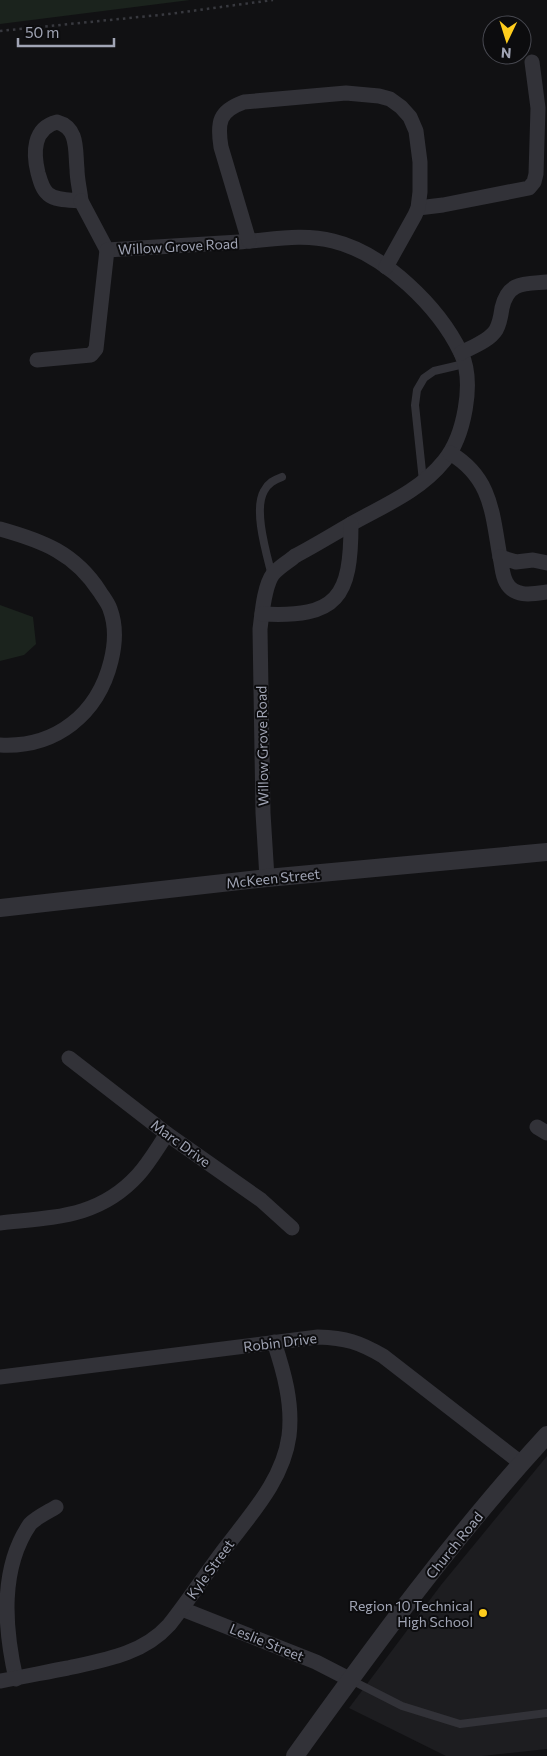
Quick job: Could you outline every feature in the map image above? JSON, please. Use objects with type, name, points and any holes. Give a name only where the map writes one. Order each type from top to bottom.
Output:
[{"type":"street","points":[[418,208],[530,188],[536,174],[538,121],[532,62]]},
{"type":"street","name":"Willow Grove Road","points":[[249,241],[219,132],[221,116],[232,106],[244,102],[346,93],[368,94],[390,99],[401,106],[410,117],[416,131],[420,162],[418,208],[386,267]]},
{"type":"street","name":"Willow Grove Road","points":[[37,360],[91,355],[96,349],[107,250],[82,201],[77,171],[75,140],[72,132],[63,124],[57,122],[51,124],[39,135],[35,150],[42,185],[48,195],[82,201]]},
{"type":"street","name":"Willow Grove Road","points":[[107,250],[282,238],[312,237],[334,241],[362,252],[386,267],[413,288],[432,307],[463,358],[467,396],[461,426],[450,453],[444,462],[402,496],[295,556],[272,576],[260,629],[263,813],[267,878]]},
{"type":"street","points":[[463,358],[493,335],[500,322],[508,291],[521,285],[547,282]]},
{"type":"street","points":[[450,453],[465,462],[483,483],[488,497],[506,582],[516,591],[526,594],[547,592]]},
{"type":"street","points":[[262,614],[279,615],[317,609],[328,604],[338,596],[345,582],[349,566],[351,524]]},
{"type":"street","points":[[0,529],[27,537],[68,556],[92,580],[110,608],[114,626],[114,642],[108,673],[95,701],[76,721],[43,740],[0,745]]},
{"type":"street","points":[[500,557],[516,562],[533,560],[547,564]]},
{"type":"street","name":"McKeen Street","points":[[0,908],[267,878],[547,852]]},
{"type":"street","name":"Marc Drive","points":[[69,1058],[167,1134],[261,1200],[292,1228]]},
{"type":"street","points":[[0,1224],[71,1214],[103,1204],[140,1173],[167,1134]]},
{"type":"street","name":"Robin Drive","points":[[0,1377],[274,1342],[318,1337],[341,1338],[363,1345],[383,1356],[521,1463]]},
{"type":"street","name":"Kyle Street","points":[[0,1681],[128,1654],[160,1635],[182,1609],[268,1491],[282,1465],[289,1435],[289,1419],[284,1373],[274,1342]]},
{"type":"street","name":"Church Road","points":[[295,1756],[396,1619],[521,1463],[547,1435]]},
{"type":"street","points":[[16,1679],[3,1620],[1,1589],[4,1573],[14,1545],[22,1533],[31,1522],[56,1507]]},
{"type":"street","name":"Leslie Street","points":[[182,1609],[316,1662],[351,1680]]},
{"type":"lane","points":[[424,480],[416,405],[417,390],[424,378],[434,371],[463,358]]},
{"type":"lane","name":"Willow Grove Road","points":[[272,576],[262,532],[261,501],[263,492],[273,480],[282,477]]},
{"type":"lane","points":[[351,1680],[402,1706],[460,1724],[547,1713]]},
{"type":"path","points":[[0,31],[169,14],[273,0]]},
{"type":"shaded area","points":[[0,0],[190,0],[0,24]]},
{"type":"shaded area","points":[[0,605],[33,617],[36,644],[24,655],[0,661]]},
{"type":"shaded area","name":"Region 10 Technical High School","points":[[547,1456],[547,1749],[482,1756],[446,1756],[349,1708],[441,1585]]},
{"type":"place","name":"Region 10 Technical High School","points":[[483,1613]]}]
